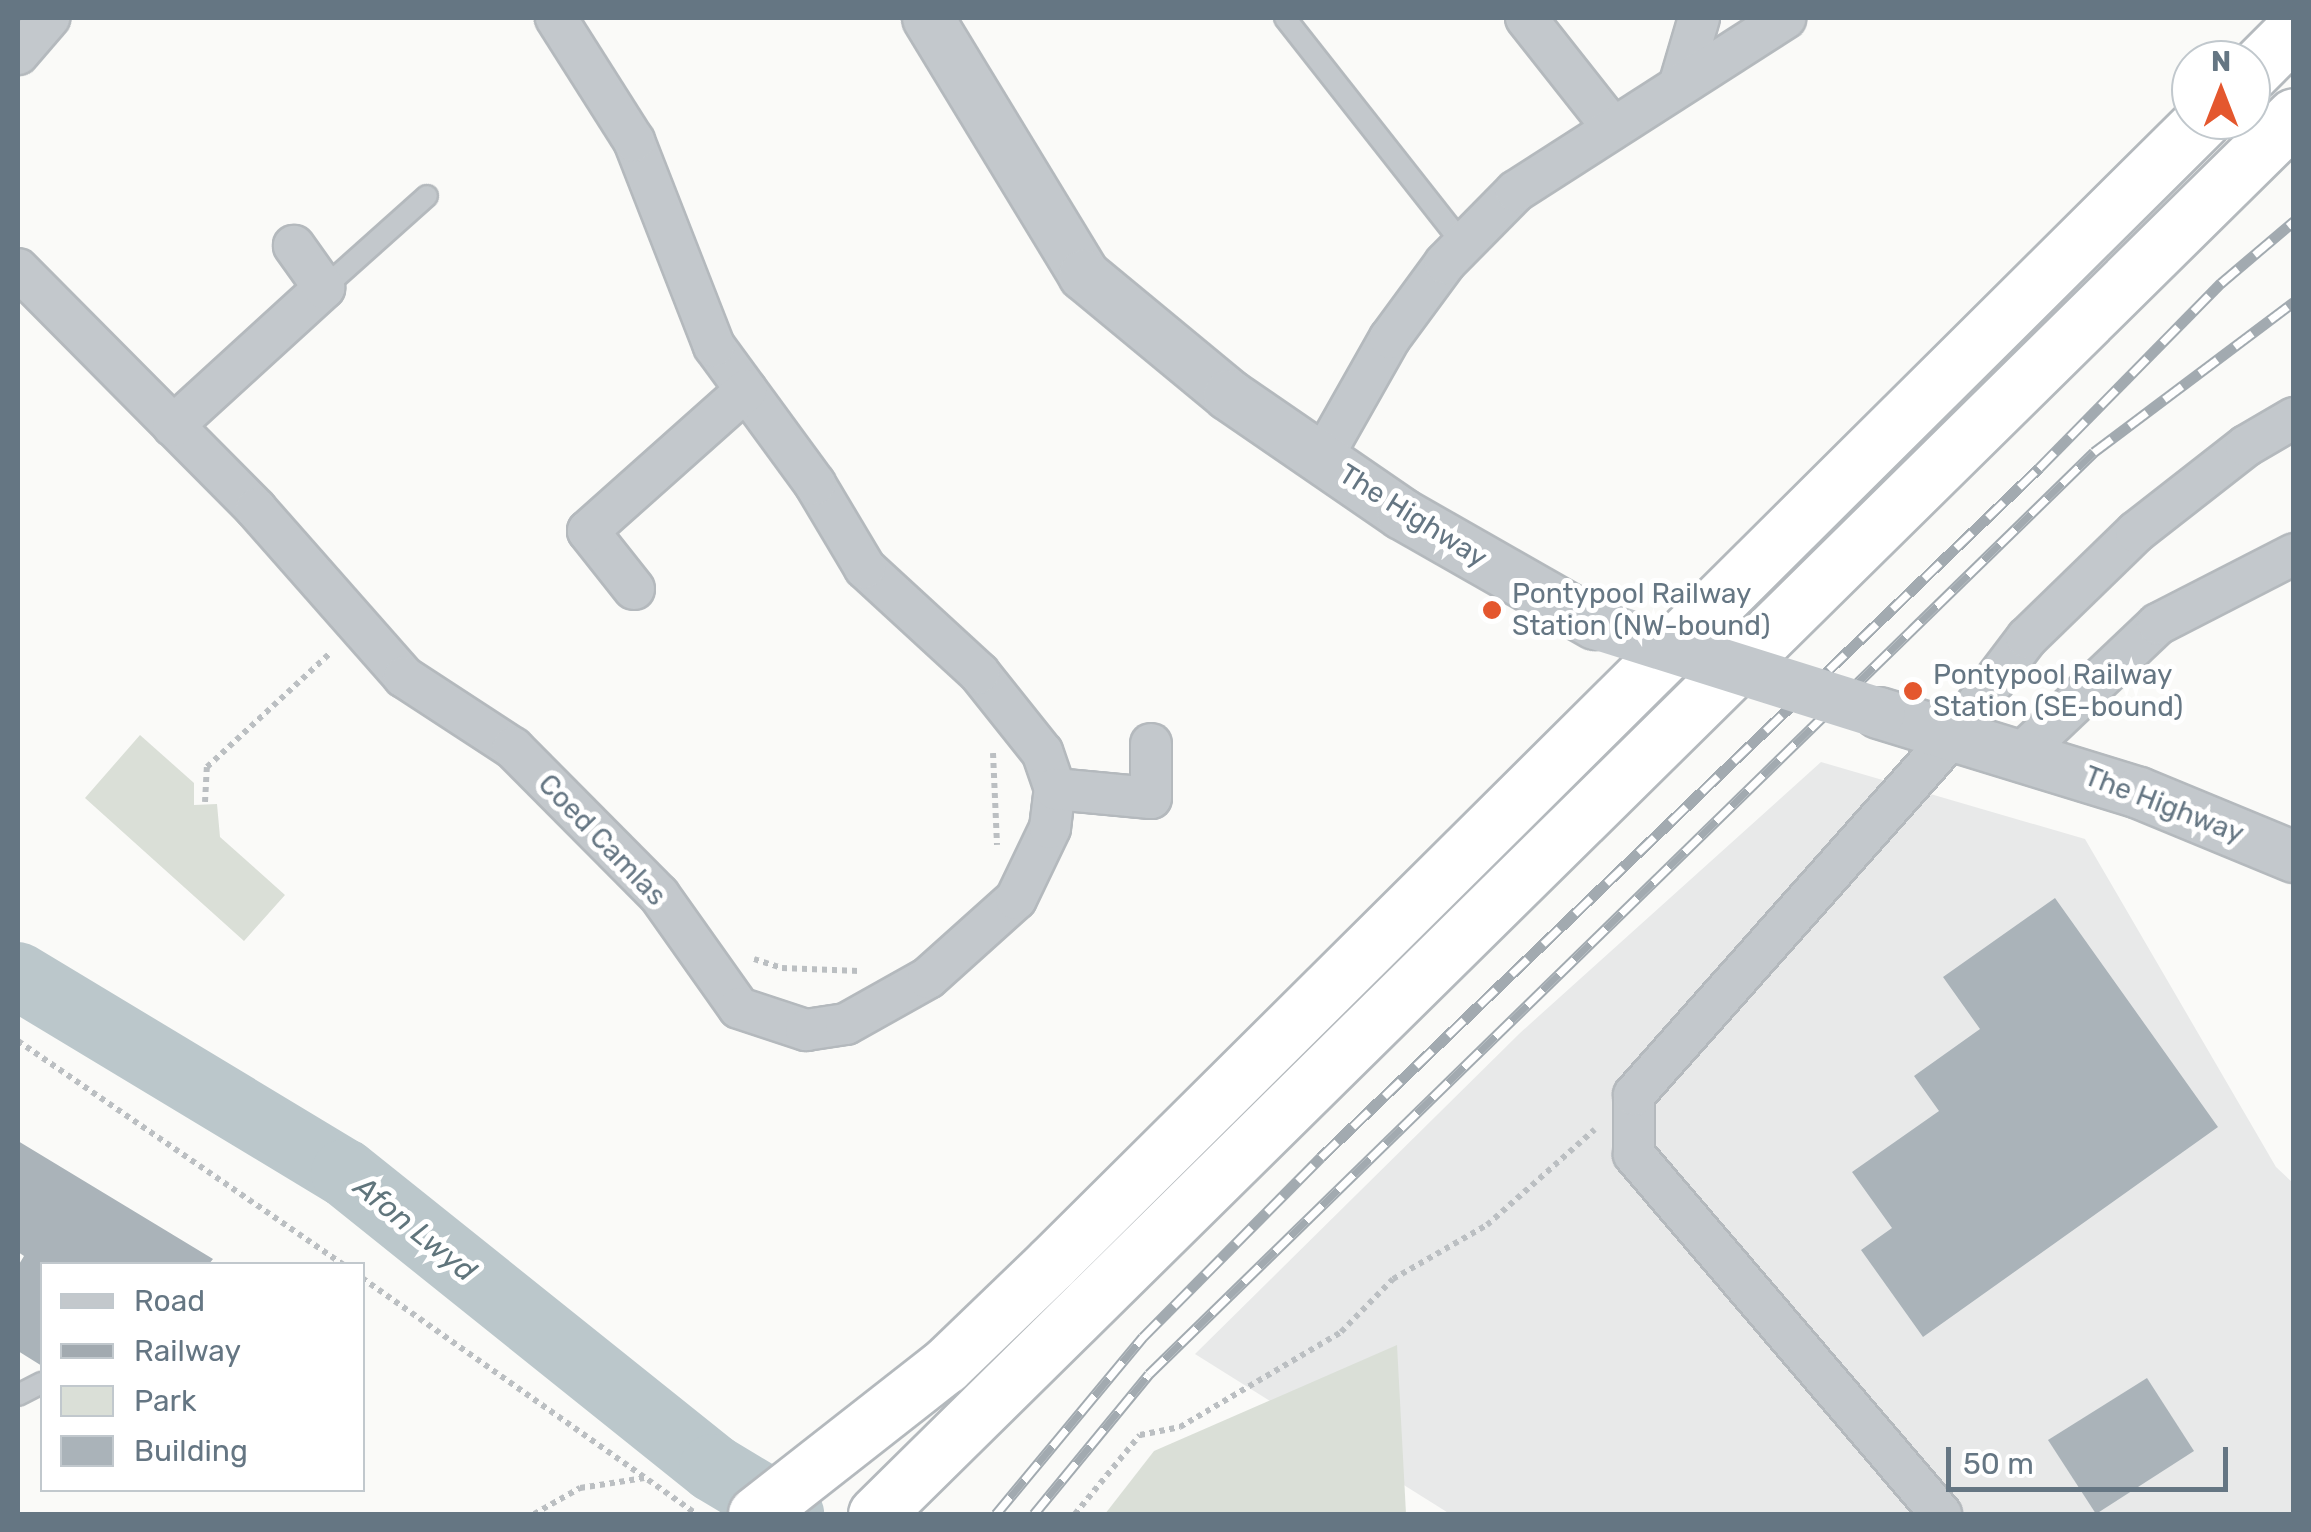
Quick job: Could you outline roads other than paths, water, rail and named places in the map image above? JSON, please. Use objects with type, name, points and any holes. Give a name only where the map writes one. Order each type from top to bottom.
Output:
[{"type":"highway","points":[[2271,52],[2294,30]]},
{"type":"highway","points":[[882,1508],[2294,116]]},
{"type":"highway","points":[[756,1514],[844,1449],[945,1366],[1051,1264],[2183,140]]},
{"type":"street","points":[[18,54],[48,18]]},
{"type":"street","points":[[556,18],[634,141],[714,346],[865,568],[979,673],[1042,752],[1055,789],[1151,798],[1151,744]]},
{"type":"street","name":"The Highway","points":[[928,18],[1084,275],[1229,395],[1402,514],[1594,624],[2022,753],[2294,858]]},
{"type":"street","points":[[1526,18],[1612,128]]},
{"type":"street","points":[[1679,86],[1699,18]]},
{"type":"street","points":[[1322,458],[1390,338],[1463,244],[1516,192],[1785,18]]},
{"type":"street","points":[[173,426],[324,288],[294,246]]},
{"type":"street","name":"Coed Camlas","points":[[18,270],[173,426],[404,677],[513,748],[660,895],[739,1008],[806,1030],[846,1024],[928,978],[1016,899],[1050,828],[1055,789]]},
{"type":"street","points":[[634,589],[588,531],[746,390]]},
{"type":"street","points":[[1941,1514],[1634,1154],[1634,1096],[1954,734],[2027,638],[2136,532],[2246,446],[2294,418]]},
{"type":"street","points":[[2022,753],[2158,624],[2294,554]]},
{"type":"lane","points":[[1285,18],[1463,244]]},
{"type":"lane","points":[[324,288],[427,196]]},
{"type":"waterway","name":"Afon Lwyd","points":[[18,976],[345,1173],[713,1468],[790,1514]]},
{"type":"railway","points":[[996,1514],[1143,1337],[1321,1157],[2039,468],[2221,283],[2294,221]]},
{"type":"railway","points":[[1034,1514],[1149,1374],[2094,452],[2294,302]]},
{"type":"place","name":"Pontypool Railway Station (NW-bound)","points":[[1492,610]]},
{"type":"place","name":"Pontypool Railway Station (SE-bound)","points":[[1913,691]]}]
